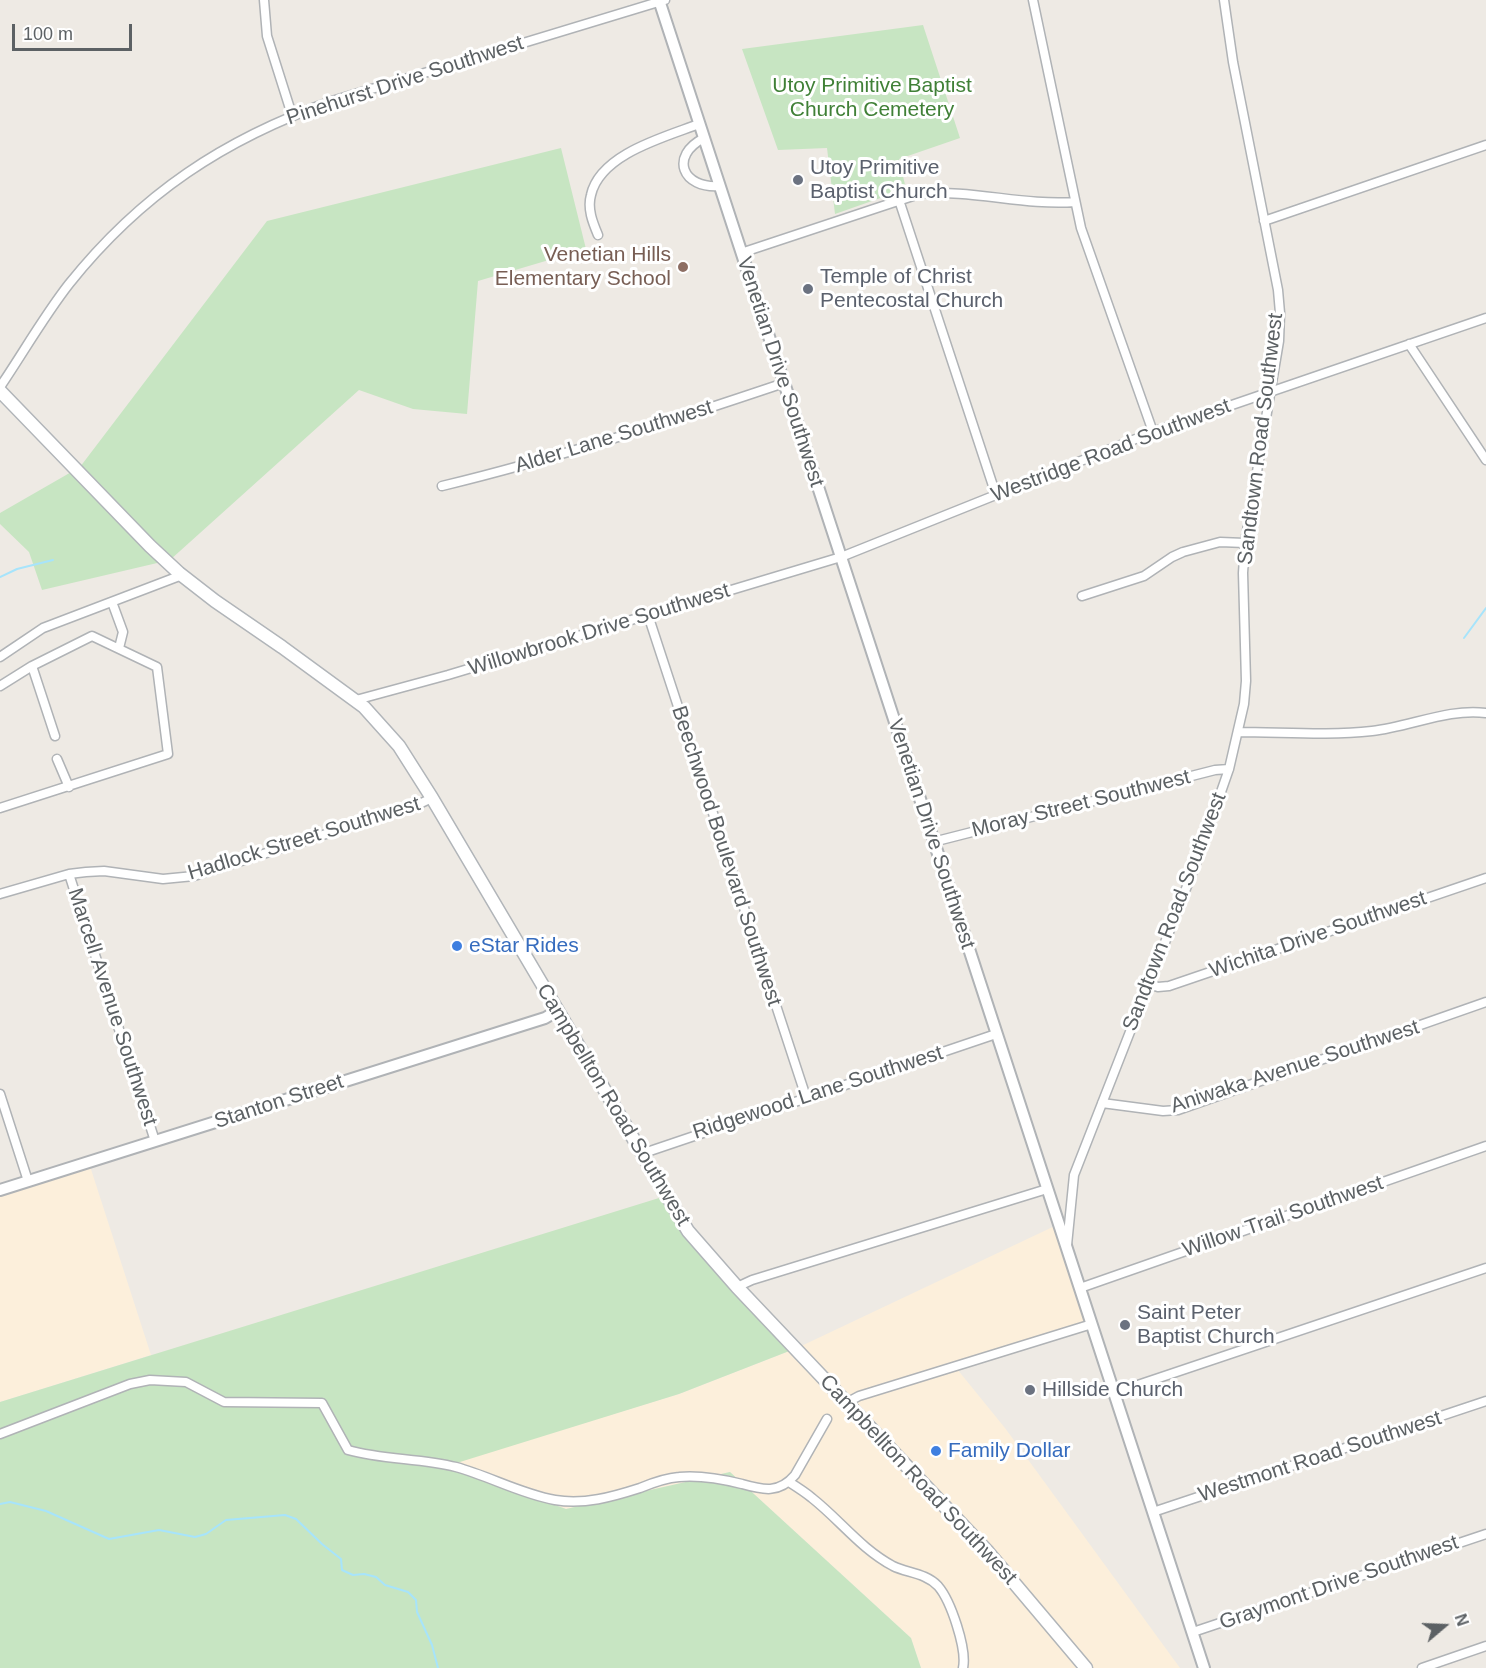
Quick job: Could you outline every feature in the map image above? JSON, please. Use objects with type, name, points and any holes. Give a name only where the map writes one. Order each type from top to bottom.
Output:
[{"type":"main road","name":"Campbellton Road Southwest","points":[[0,389],[150,546],[182,575],[215,601],[356,700],[384,727],[432,798],[688,1231],[737,1287],[1001,1566],[1086,1668]]},
{"type":"street","points":[[264,0],[267,36],[292,115]]},
{"type":"street","name":"Pinehurst Drive Southwest","points":[[0,389],[68,286],[95,253],[127,220],[163,189],[205,160],[246,136],[292,115],[661,0]]},
{"type":"street","name":"Venetian Drive Southwest","points":[[661,0],[699,124],[1204,1668]]},
{"type":"street","points":[[1033,0],[1081,228],[1153,432]]},
{"type":"street","name":"Sandtown Road Southwest","points":[[1067,1249],[1074,1175],[1198,858],[1229,769],[1238,732],[1246,681],[1243,573],[1245,543],[1279,340],[1280,313],[1278,290],[1233,62],[1224,0]]},
{"type":"street","points":[[598,236],[590,213],[590,197],[594,185],[607,167],[625,155],[699,124]]},
{"type":"street","points":[[704,138],[689,148],[683,159],[683,166],[690,180],[696,184],[720,186]]},
{"type":"street","points":[[1264,221],[1486,145]]},
{"type":"street","points":[[741,253],[919,194],[940,192],[1052,204],[1075,202]]},
{"type":"street","points":[[898,200],[996,495]]},
{"type":"street","name":"Westridge Road Southwest","points":[[841,557],[1153,432],[1486,318]]},
{"type":"street","points":[[1409,345],[1486,460]]},
{"type":"street","name":"Alder Lane Southwest","points":[[442,486],[493,474],[784,383]]},
{"type":"street","points":[[1082,596],[1144,576],[1183,552],[1220,542],[1245,543]]},
{"type":"street","name":"Willowbrook Drive Southwest","points":[[356,700],[448,675],[841,557]]},
{"type":"street","points":[[0,657],[43,628],[182,575]]},
{"type":"street","points":[[112,602],[123,632],[119,648]]},
{"type":"street","name":"Beechwood Boulevard Southwest","points":[[648,615],[806,1097]]},
{"type":"street","points":[[0,686],[32,666],[92,636],[157,667],[168,754],[0,808]]},
{"type":"street","points":[[32,666],[56,736]]},
{"type":"street","points":[[1238,732],[1370,731],[1402,727],[1456,713],[1486,713]]},
{"type":"street","points":[[57,759],[69,787]]},
{"type":"street","name":"Moray Street Southwest","points":[[933,842],[1215,770],[1229,769]]},
{"type":"street","name":"Hadlock Street Southwest","points":[[0,894],[69,874],[104,872],[163,879],[194,876],[417,805],[432,798]]},
{"type":"street","name":"Marcell Avenue Southwest","points":[[69,874],[155,1141]]},
{"type":"street","name":"Wichita Drive Southwest","points":[[1149,984],[1158,987],[1169,986],[1486,878]]},
{"type":"street","name":"Aniwaka Avenue Southwest","points":[[1102,1103],[1163,1111],[1178,1110],[1486,1002]]},
{"type":"street","name":"Stanton Street","points":[[0,1190],[537,1020],[557,1011]]},
{"type":"street","name":"Ridgewood Lane Southwest","points":[[641,1154],[996,1034]]},
{"type":"street","points":[[0,1094],[28,1181]]},
{"type":"street","name":"Willow Trail Southwest","points":[[1080,1288],[1486,1146]]},
{"type":"street","points":[[737,1287],[752,1280],[1047,1189]]},
{"type":"street","points":[[1114,1393],[1486,1268]]},
{"type":"street","points":[[846,1402],[1092,1324]]},
{"type":"street","points":[[0,1434],[130,1384],[150,1380],[171,1380],[186,1382],[224,1402],[322,1403],[348,1450],[367,1455],[419,1460],[454,1467],[485,1476],[536,1496],[577,1502],[607,1497],[680,1476],[719,1479],[765,1490],[779,1488],[789,1482],[827,1419]]},
{"type":"street","name":"Westmont Road Southwest","points":[[1153,1512],[1486,1401]]},
{"type":"street","points":[[789,1482],[813,1498],[877,1557],[895,1567],[928,1578],[937,1585],[963,1643],[965,1658],[963,1668]]},
{"type":"street","name":"Graymont Drive Southwest","points":[[1193,1632],[1486,1534]]},
{"type":"street","points":[[1422,1668],[1486,1646]]},
{"type":"shaded area","points":[[88,1160],[151,1355],[0,1402],[0,1189]]},
{"type":"shaded area","points":[[1059,1224],[1090,1327],[957,1369],[1005,1428],[1180,1668],[921,1668],[911,1638],[730,1472],[566,1509],[446,1465],[679,1394],[797,1348]]},
{"type":"green space","name":"Utoy Primitive Baptist Church Cemetery","points":[[923,25],[960,138],[899,159],[906,189],[835,214],[827,148],[778,150],[742,49]]},
{"type":"green space","points":[[561,148],[586,249],[478,281],[467,414],[413,409],[359,390],[170,560],[42,590],[29,552],[0,524],[0,513],[80,467],[267,221]]},
{"type":"green space","points":[[659,1198],[698,1247],[797,1348],[679,1394],[447,1466],[566,1509],[730,1472],[911,1638],[921,1668],[0,1668],[0,1402]]},
{"type":"waterway","points":[[0,577],[17,569],[53,560]]},
{"type":"waterway","points":[[1464,638],[1486,608]]},
{"type":"waterway","points":[[0,1504],[10,1502],[46,1511],[109,1539],[159,1530],[195,1537],[206,1534],[226,1520],[285,1515],[296,1519],[341,1559],[342,1570],[353,1575],[364,1574],[376,1577],[385,1585],[408,1592],[416,1600],[417,1612],[432,1645],[438,1668]]},
{"type":"place","name":"Utoy Primitive Baptist Church","points":[[798,180]]},
{"type":"place","name":"Venetian Hills Elementary School","points":[[683,267]]},
{"type":"place","name":"Temple of Christ Pentecostal Church","points":[[808,289]]},
{"type":"place","name":"eStar Rides","points":[[457,946]]},
{"type":"place","name":"Saint Peter Baptist Church","points":[[1125,1325]]},
{"type":"place","name":"Hillside Church","points":[[1030,1390]]},
{"type":"place","name":"Family Dollar","points":[[936,1451]]}]
